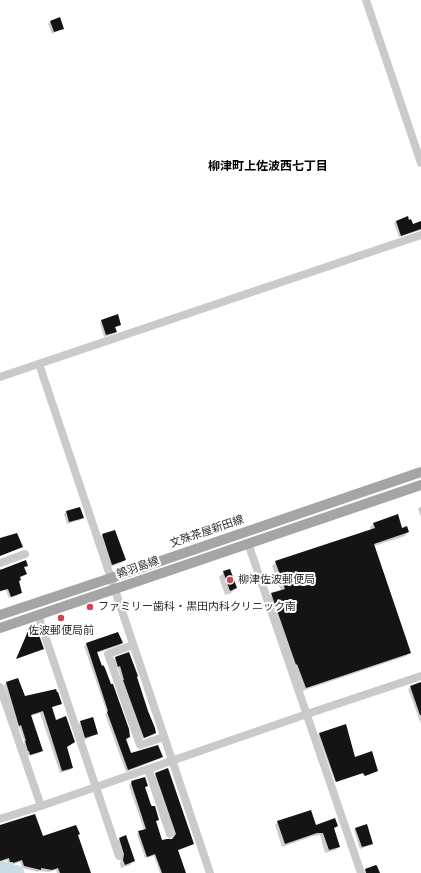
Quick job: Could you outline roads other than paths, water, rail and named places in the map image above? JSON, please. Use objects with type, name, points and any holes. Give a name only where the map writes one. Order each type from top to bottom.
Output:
[{"type":"main road","name":"文殊茶屋新田線","points":[[0,615],[421,472]]},
{"type":"main road","name":"鶉羽島線","points":[[0,628],[421,485]]},
{"type":"street","points":[[366,0],[421,163]]},
{"type":"street","points":[[0,377],[421,235]]},
{"type":"street","points":[[39,364],[210,873]]},
{"type":"street","points":[[248,543],[361,873]]},
{"type":"street","points":[[0,563],[26,554]]},
{"type":"street","points":[[38,615],[119,856]]},
{"type":"street","points":[[133,645],[108,654],[140,745],[164,738]]},
{"type":"street","points":[[0,818],[41,806],[421,676]]},
{"type":"street","points":[[0,687],[41,806]]},
{"type":"street","points":[[148,769],[170,834]]},
{"type":"waterway","points":[[0,868],[17,873]]},
{"type":"place","name":"柳津佐波郵便局","points":[[230,580]]},
{"type":"place","name":"ファミリー歯科・黒田内科クリニック南","points":[[90,607]]},
{"type":"place","name":"佐波郵便局前","points":[[61,618]]},
{"type":"district","name":"柳津町上佐波西七丁目","points":[[268,167]]}]
